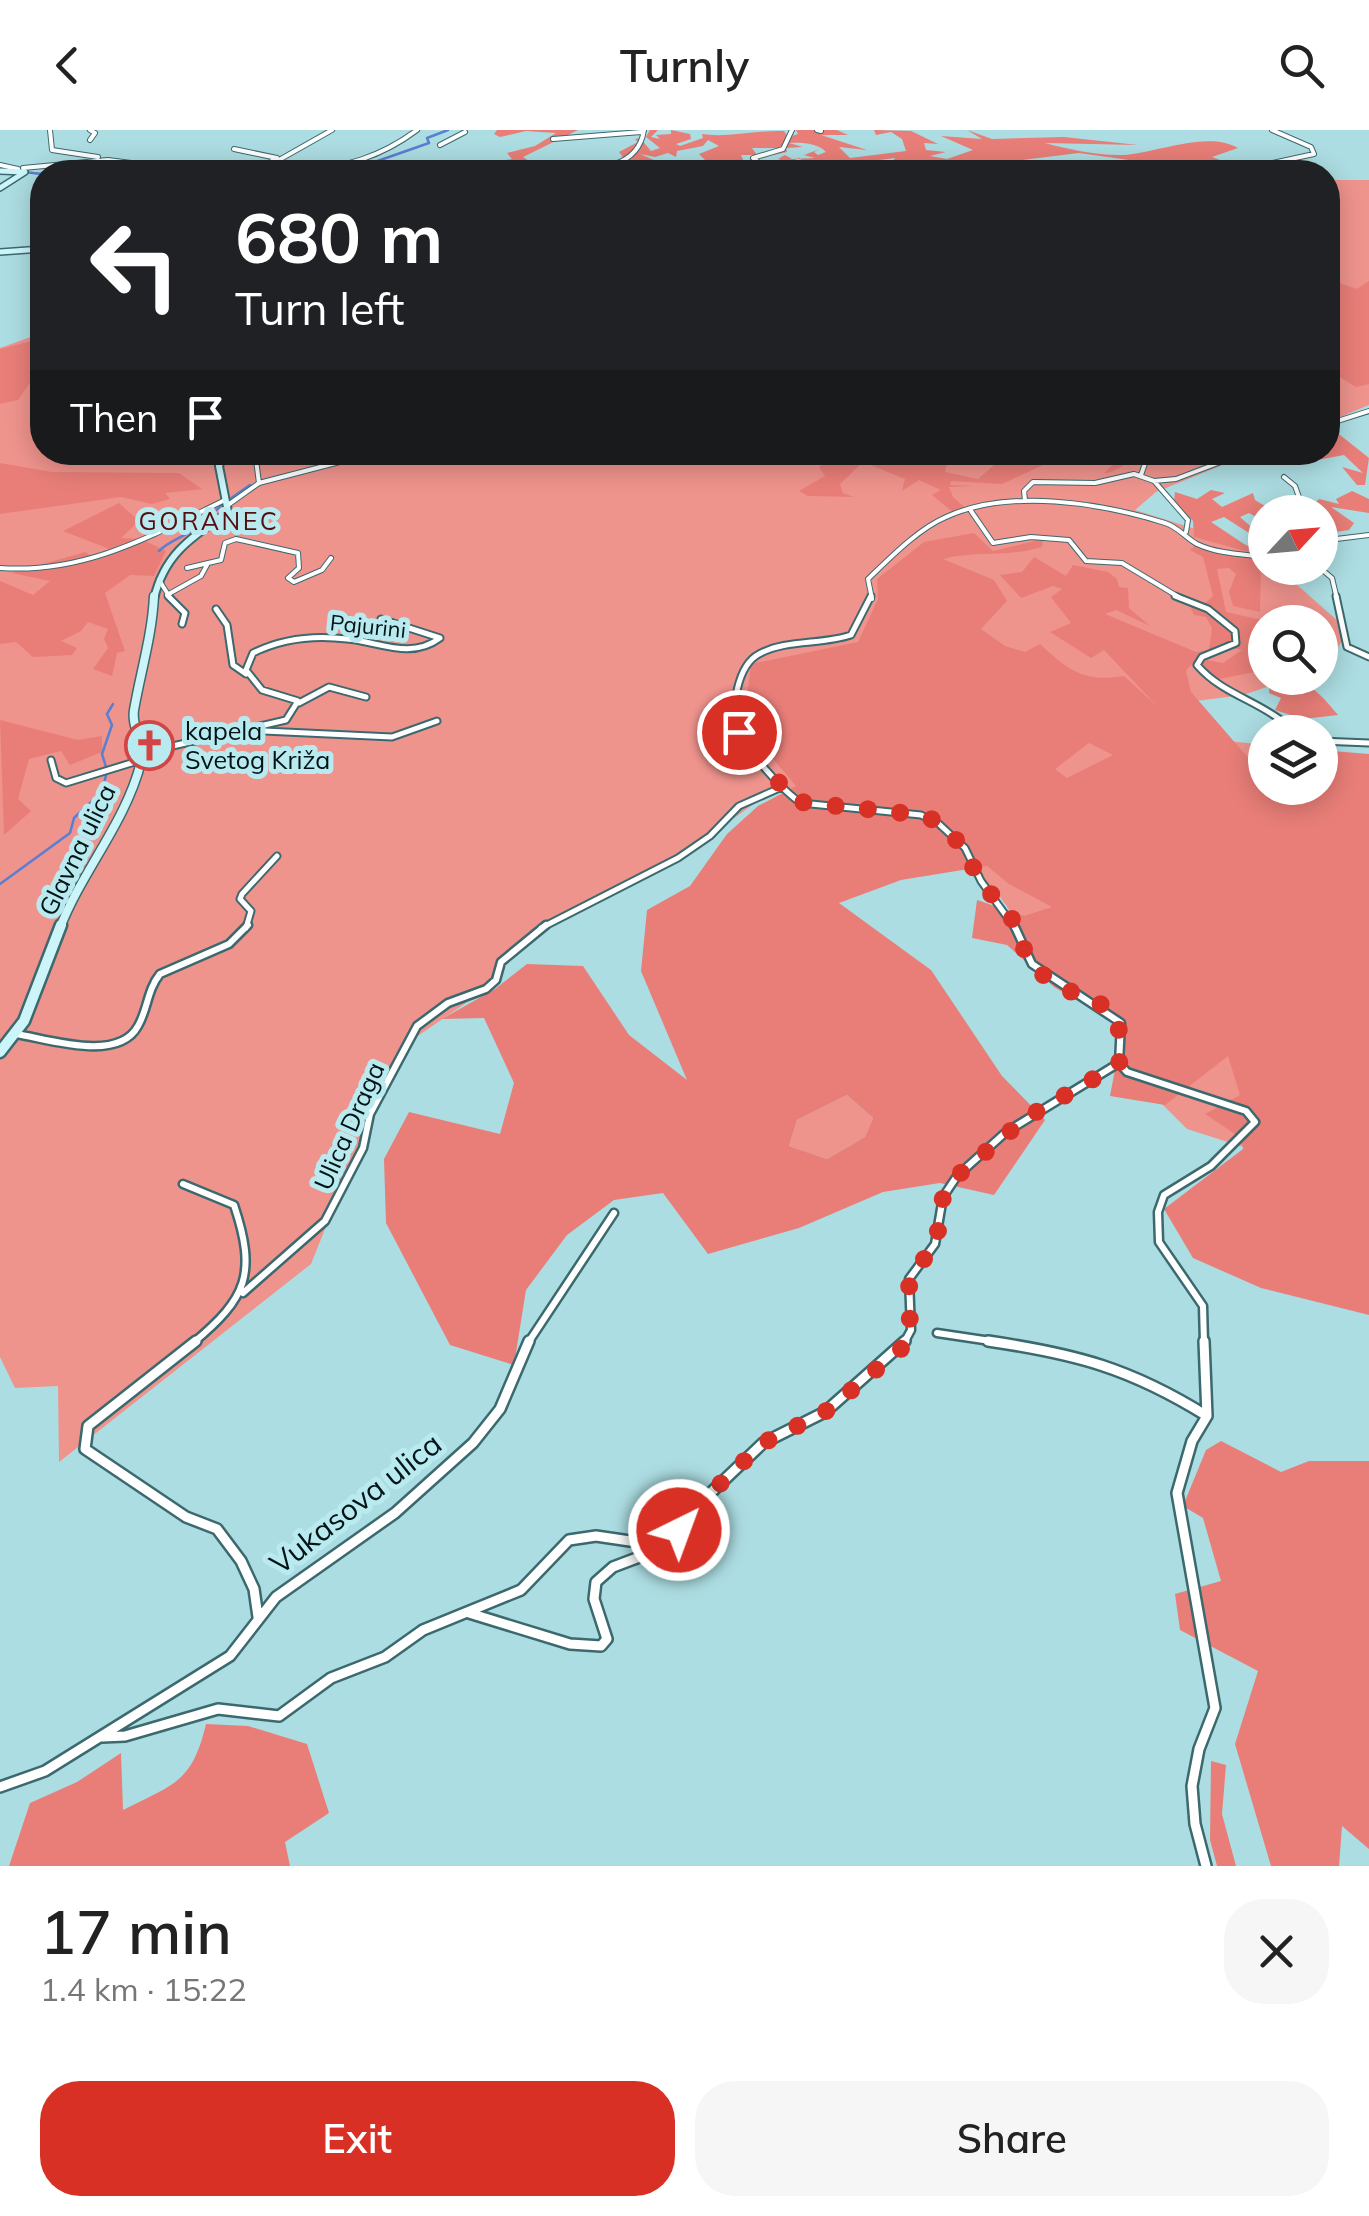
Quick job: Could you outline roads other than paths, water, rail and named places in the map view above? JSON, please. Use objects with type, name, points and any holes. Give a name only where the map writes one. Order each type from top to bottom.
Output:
[{"type":"main road","points":[[0,168],[23,170]]},
{"type":"main road","points":[[0,188],[23,170]]},
{"type":"main road","points":[[0,252],[30,250]]},
{"type":"main road","points":[[142,756],[133,714],[153,638],[159,579],[178,547],[222,518],[227,504],[218,465]]},
{"type":"main road","name":"Glavna ulica","points":[[0,1052],[36,997],[72,896],[114,827],[142,756]]},
{"type":"street","points":[[50,130],[52,150],[108,160]]},
{"type":"street","points":[[90,130],[94,132],[90,140]]},
{"type":"street","points":[[234,148],[280,160],[332,130]]},
{"type":"street","points":[[358,160],[389,151],[417,130]]},
{"type":"street","points":[[757,160],[753,158],[783,149],[792,130]]},
{"type":"street","points":[[1272,130],[1311,147],[1314,154],[1286,160]]},
{"type":"street","points":[[440,145],[465,131]]},
{"type":"street","points":[[450,147],[465,131]]},
{"type":"street","points":[[553,139],[643,131],[641,149],[629,160]]},
{"type":"street","points":[[23,170],[30,169]]},
{"type":"street","points":[[1340,420],[1369,411]]},
{"type":"street","points":[[257,465],[259,482]]},
{"type":"street","points":[[0,568],[32,572],[92,563],[227,504],[259,482],[326,465]]},
{"type":"street","points":[[1140,475],[1144,465]]},
{"type":"street","points":[[1026,500],[1024,491],[1033,482],[1096,483],[1140,475],[1154,480],[1187,477],[1216,465]]},
{"type":"street","points":[[1284,477],[1295,486],[1298,495]]},
{"type":"street","points":[[1154,480],[1188,520],[1186,532]]},
{"type":"street","points":[[1119,1064],[1122,1044],[1116,1017],[1040,973],[1026,954],[1010,914],[988,891],[971,856],[938,824],[922,815],[844,804],[809,806],[782,787],[737,726],[744,662],[767,650],[851,635],[872,599],[868,579],[940,519],[972,511],[1026,500],[1141,517],[1186,532],[1203,544],[1248,554]]},
{"type":"street","points":[[972,511],[993,543],[1031,537],[1068,540],[1086,562],[1122,563],[1172,595],[1226,621],[1236,630],[1236,643],[1202,657],[1197,665],[1232,698],[1273,715]]},
{"type":"street","points":[[1338,539],[1369,535]]},
{"type":"street","points":[[182,585],[187,568],[222,560],[224,543],[236,539],[298,553],[300,564],[288,576],[291,582],[322,570],[331,558]]},
{"type":"street","points":[[166,595],[200,576],[207,565]]},
{"type":"street","points":[[159,579],[166,595],[184,613],[182,624]]},
{"type":"street","points":[[1331,585],[1344,616],[1347,647],[1369,657]]},
{"type":"street","points":[[216,609],[228,625],[233,665],[262,690],[283,694],[299,703]]},
{"type":"street","name":"Pajurini","points":[[247,675],[247,662],[253,653],[297,637],[354,640],[379,649],[420,650],[440,638],[381,618]]},
{"type":"street","points":[[258,730],[286,720],[299,703],[329,686],[366,697]]},
{"type":"street","points":[[51,760],[56,778],[66,783],[206,736],[258,730],[392,737],[437,721]]},
{"type":"street","points":[[1338,743],[1369,744]]},
{"type":"street","name":"Ulica Draga","points":[[259,1619],[248,1575],[231,1543],[218,1529],[186,1517],[84,1449],[88,1426],[156,1374],[331,1212],[363,1148],[370,1114],[417,1026],[448,1002],[486,989],[496,980],[501,962],[533,932],[678,858],[710,836],[748,800],[782,787]]},
{"type":"street","points":[[14,1034],[91,1043],[128,1038],[138,1028],[140,1012],[160,974],[236,940],[246,929],[250,910],[240,899],[242,894],[278,856]]},
{"type":"street","points":[[1119,1064],[1127,1072],[1246,1111],[1255,1122],[1211,1166],[1164,1195],[1158,1212],[1159,1242],[1202,1306],[1207,1416],[1192,1441],[1177,1494],[1215,1708],[1202,1731],[1192,1795],[1191,1824],[1206,1866]]},
{"type":"street","points":[[102,1737],[125,1736],[218,1709],[279,1716],[331,1678],[385,1657],[424,1630],[521,1590],[544,1561],[570,1540],[596,1536],[630,1542],[678,1524],[763,1443],[825,1412],[902,1348],[910,1330],[909,1278],[936,1244],[943,1197],[957,1176],[1032,1114],[1119,1064]]},
{"type":"street","points":[[183,1184],[234,1205],[246,1271],[243,1292]]},
{"type":"street","name":"Vukasova ulica","points":[[0,1787],[45,1771],[209,1674],[297,1579],[336,1558],[395,1513],[473,1443],[500,1409],[524,1349],[614,1213]]},
{"type":"street","points":[[937,1333],[1061,1352],[1151,1381],[1207,1416]]},
{"type":"street","points":[[468,1613],[578,1646],[601,1646],[607,1639],[594,1598],[598,1581],[609,1569],[670,1546],[678,1524]]},
{"type":"waterway","points":[[380,160],[429,143],[427,138],[448,130]]},
{"type":"waterway","points":[[24,172],[30,173]]},
{"type":"waterway","points":[[159,551],[195,529],[250,485]]},
{"type":"waterway","points":[[106,767],[102,754],[112,725],[107,714],[113,704]]},
{"type":"waterway","points":[[0,884],[70,833],[74,818],[102,792],[106,775]]},
{"type":"place","name":"kapela Svetog Križa","points":[[150,745]]},
{"type":"district","name":"GORANEC","points":[[209,521]]}]
